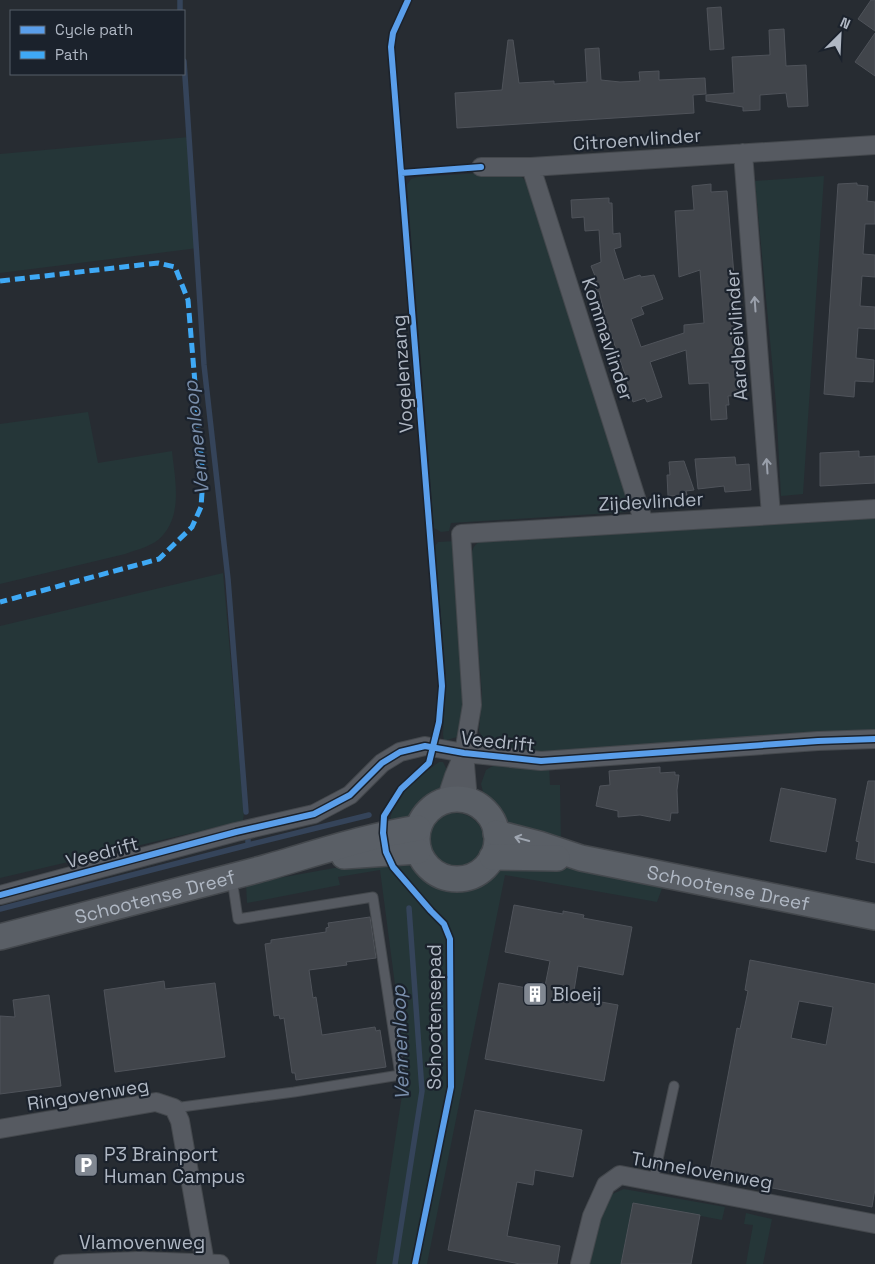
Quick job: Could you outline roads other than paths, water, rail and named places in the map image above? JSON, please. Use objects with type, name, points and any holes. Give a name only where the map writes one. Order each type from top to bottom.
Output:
[{"type":"street","name":"Citroenvlinder","points":[[480,167],[531,167],[875,145]]},
{"type":"street","name":"Aardbeivlinder","points":[[743,153],[771,515]]},
{"type":"street","name":"Kommavlinder","points":[[531,167],[644,523]]},
{"type":"street","name":"Zijdevlinder","points":[[464,753],[472,705],[461,534],[875,509]]},
{"type":"street","name":"Veedrift","points":[[0,895],[236,832],[314,814],[350,795],[382,763],[400,752],[425,746],[464,753],[541,761],[875,738]]},
{"type":"street","points":[[457,800],[464,753]]},
{"type":"street","points":[[457,800],[478,805],[487,812],[493,822],[496,833],[496,845],[492,857],[483,869],[469,877],[454,879],[438,874],[426,865],[418,839],[424,816],[434,806],[457,800]]},
{"type":"street","name":"Schootense Dreef","points":[[496,833],[539,844],[581,858],[875,917]]},
{"type":"street","name":"Schootense Dreef","points":[[0,937],[232,876],[374,836],[418,839]]},
{"type":"street","name":"Schootense Dreef","points":[[492,857],[581,858]]},
{"type":"street","name":"Ringovenweg","points":[[0,1129],[156,1102],[174,1108],[180,1121],[212,1264]]},
{"type":"street","name":"Tunnelovenweg","points":[[580,1264],[592,1216],[606,1185],[620,1176],[875,1224]]},
{"type":"street","name":"Vlamovenweg","points":[[63,1264],[139,1261],[212,1264]]},
{"type":"lane","points":[[174,1108],[294,1092],[400,1075],[373,898],[238,919],[232,876]]},
{"type":"lane","points":[[653,1182],[674,1086]]},
{"type":"waterway","name":"Vennenloop","points":[[180,0],[180,10]]},
{"type":"waterway","name":"Vennenloop","points":[[185,75],[204,365],[228,579],[246,812]]},
{"type":"waterway","name":"Vennenloop","points":[[248,837],[248,845],[369,815]]},
{"type":"waterway","points":[[0,909],[248,845]]},
{"type":"waterway","name":"Vennenloop","points":[[395,1264],[422,1091],[409,908]]},
{"type":"place","name":"Bloeij","points":[[535,994]]},
{"type":"place","name":"P3 Brainport Human Campus","points":[[86,1165]]}]
